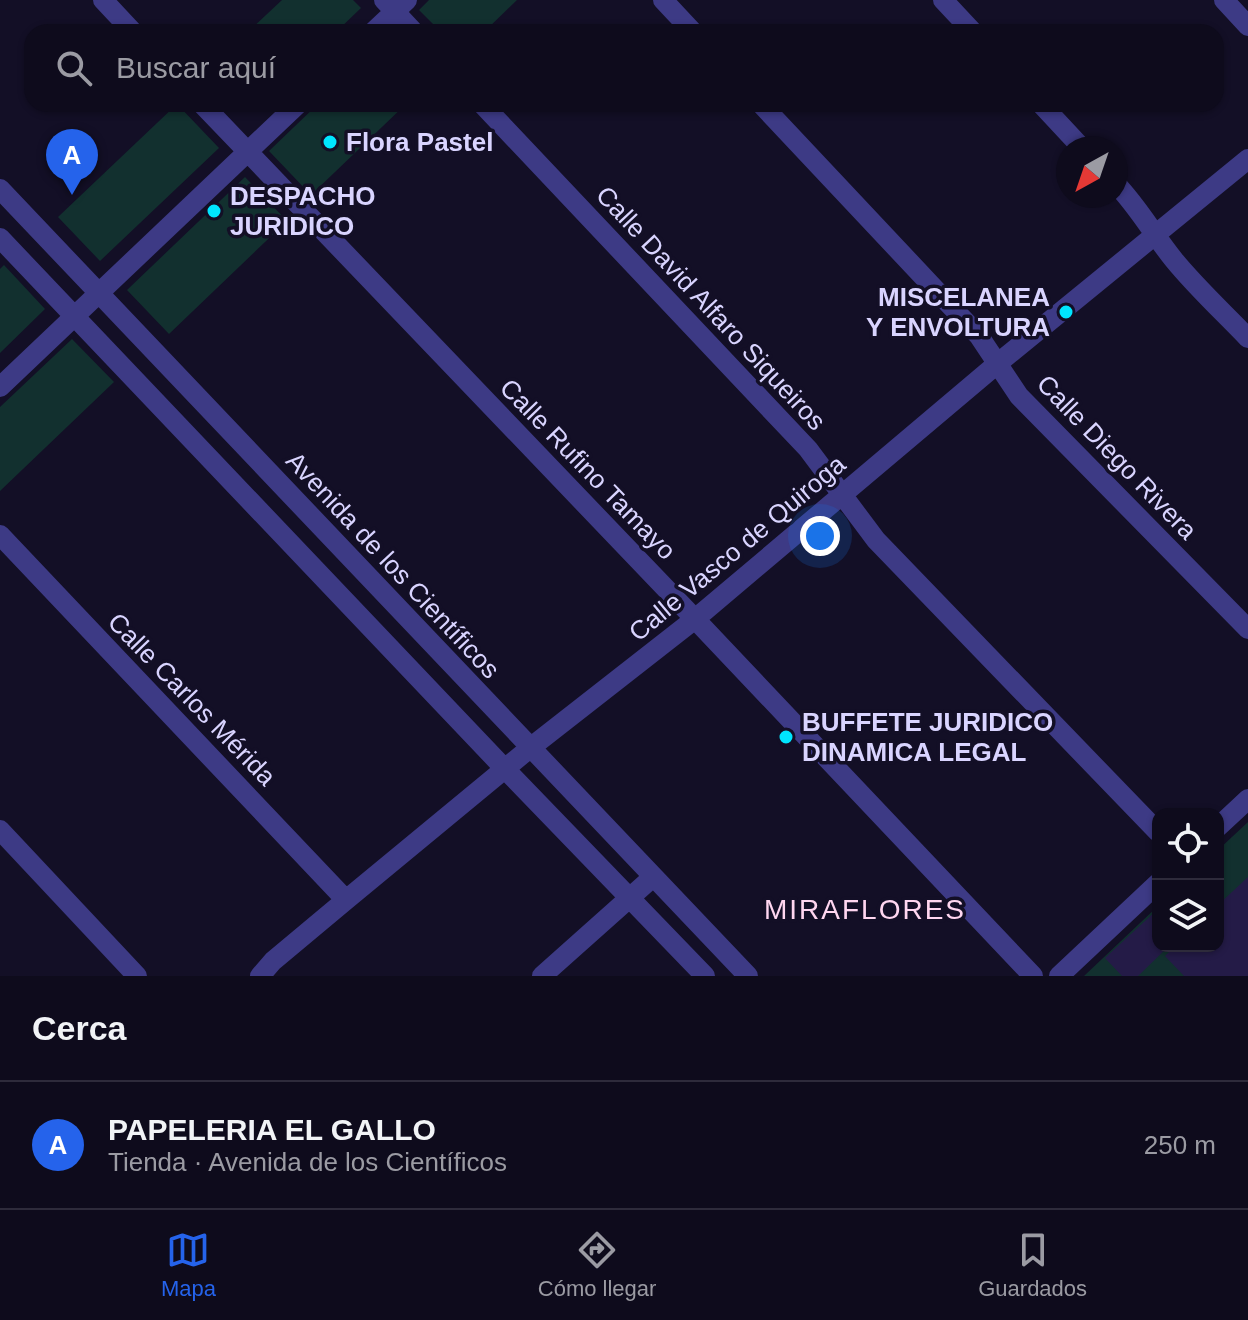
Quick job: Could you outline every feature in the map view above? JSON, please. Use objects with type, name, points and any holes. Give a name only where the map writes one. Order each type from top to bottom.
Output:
[{"type":"street","points":[[103,0],[126,24]]},
{"type":"street","points":[[663,0],[686,24]]},
{"type":"street","points":[[943,0],[966,24]]},
{"type":"street","points":[[1224,0],[1248,26]]},
{"type":"street","points":[[379,24],[395,4],[409,24]]},
{"type":"street","name":"Calle Rufino Tamayo","points":[[210,112],[1033,976]]},
{"type":"street","points":[[0,387],[290,112]]},
{"type":"street","name":"Calle David Alfaro Siqueiros","points":[[490,112],[808,449],[876,540],[1152,826]]},
{"type":"street","name":"Calle Diego Rivera","points":[[769,112],[979,336],[1019,396],[1248,629]]},
{"type":"street","points":[[1048,112],[1071,136]]},
{"type":"street","name":"Calle Vasco de Quiroga","points":[[260,976],[273,961],[346,900],[530,748],[695,619],[997,364],[1248,159]]},
{"type":"street","name":"Avenida de los Científicos","points":[[0,189],[748,976]]},
{"type":"street","points":[[1128,197],[1175,262],[1248,338]]},
{"type":"street","points":[[0,238],[705,976]]},
{"type":"street","name":"Calle Carlos Mérida","points":[[0,535],[346,900]]},
{"type":"street","points":[[1224,821],[1248,799]]},
{"type":"street","points":[[0,830],[137,976]]},
{"type":"street","points":[[542,976],[653,877]]},
{"type":"street","points":[[1059,976],[1152,889]]},
{"type":"green space","points":[[282,0],[353,0],[361,8],[344,24],[256,24]]},
{"type":"green space","points":[[429,0],[517,0],[492,24],[433,24],[419,10]]},
{"type":"green space","points":[[169,112],[185,112],[219,148],[100,261],[58,217]]},
{"type":"green space","points":[[310,112],[398,112],[311,195],[269,151]]},
{"type":"green space","points":[[245,177],[287,221],[169,334],[127,290]]},
{"type":"green space","points":[[4,265],[45,309],[0,353],[0,269]]},
{"type":"green space","points":[[72,339],[114,382],[0,491],[0,407]]},
{"type":"green space","points":[[1248,822],[1248,976],[1084,976],[1152,912],[1152,952],[1224,952],[1224,844]]},
{"type":"building","points":[[1248,877],[1248,976],[1184,976],[1165,956],[1169,952],[1224,952],[1224,899]]},
{"type":"building","points":[[1152,915],[1152,952],[1163,952],[1138,976],[1122,976],[1105,958]]},
{"type":"place","name":"Flora Pastel","points":[[330,142]]},
{"type":"place","name":"PAPELERIA EL GALLO","points":[[72,195]]},
{"type":"place","name":"DESPACHO JURIDICO","points":[[214,211]]},
{"type":"place","name":"MISCELANEA Y ENVOLTURA","points":[[1066,312]]},
{"type":"place","name":"BUFFETE JURIDICO DINAMICA LEGAL","points":[[786,737]]},
{"type":"district","name":"MIRAFLORES","points":[[865,909]]}]
